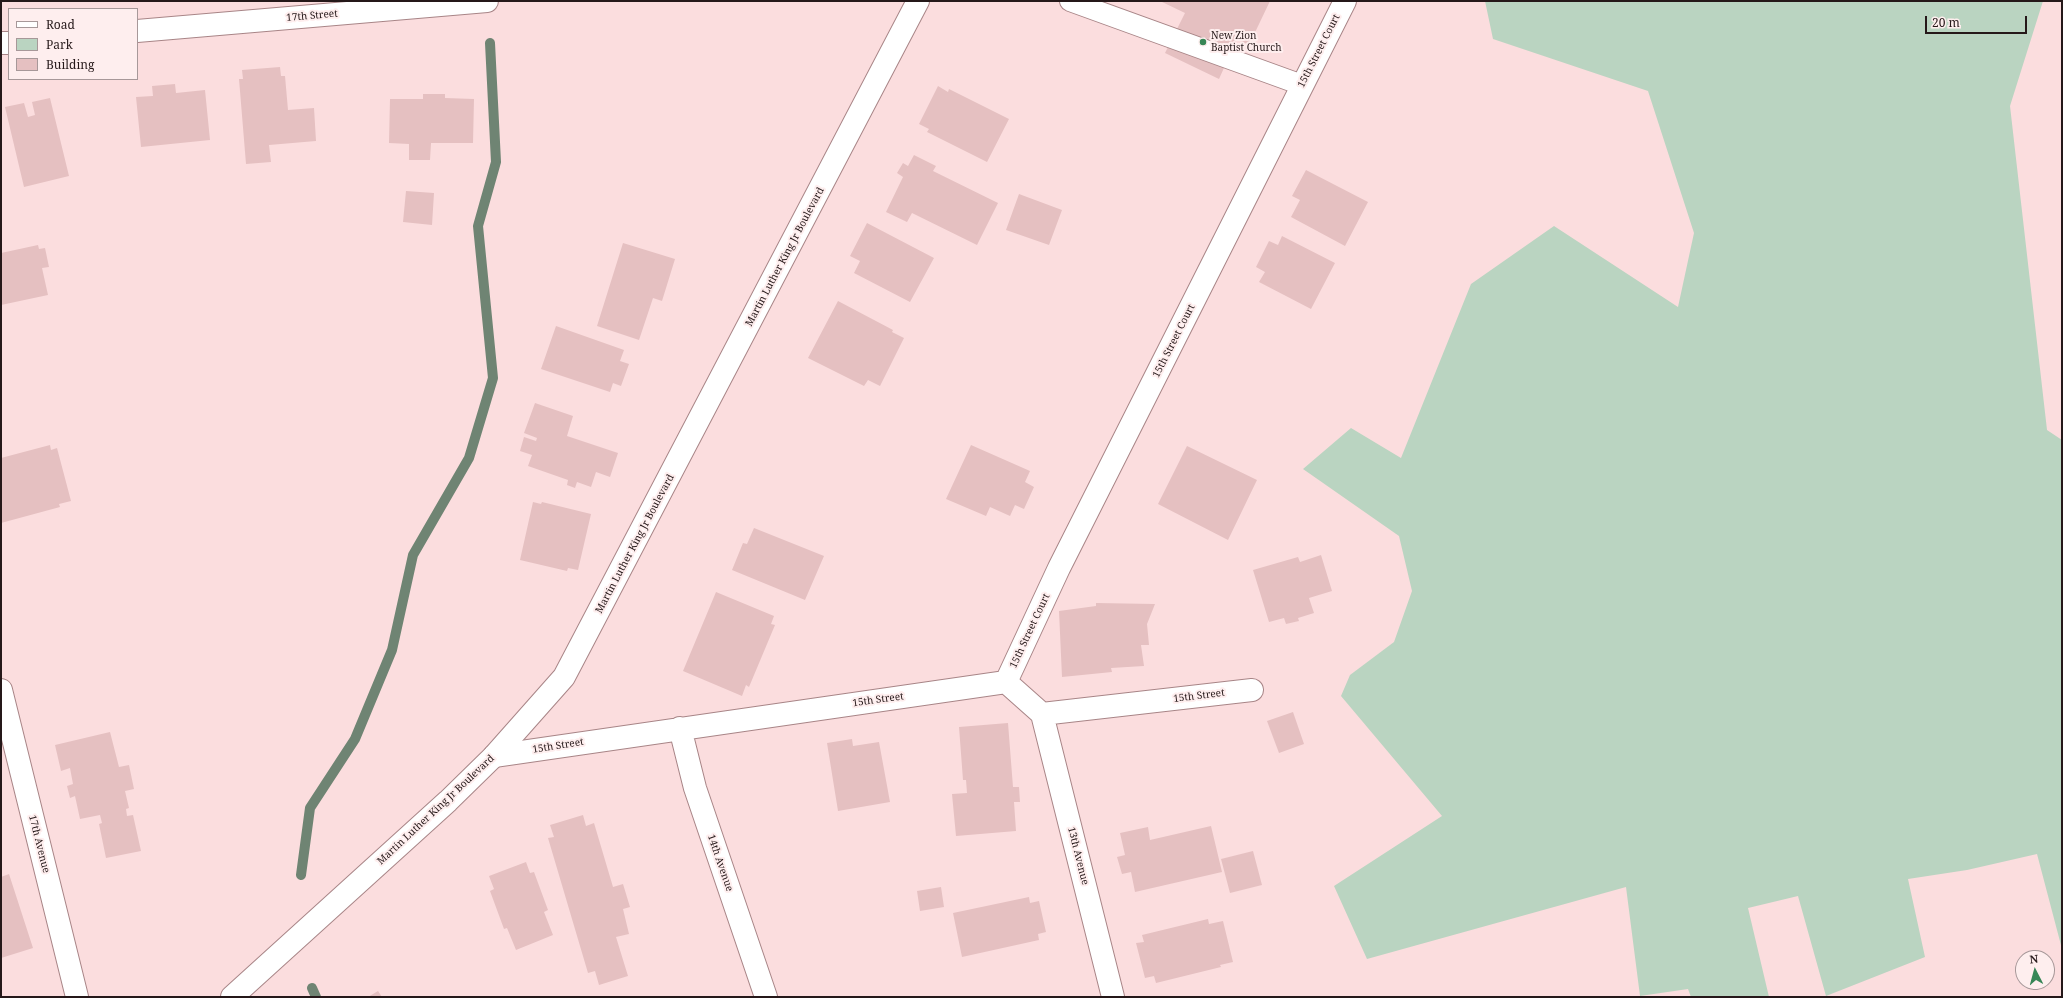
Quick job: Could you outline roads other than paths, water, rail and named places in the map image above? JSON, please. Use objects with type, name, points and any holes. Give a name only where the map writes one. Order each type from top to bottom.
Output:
[{"type":"street","name":"17th Street","points":[[138,31],[487,1]]},
{"type":"street","name":"Martin Luther King Jr Boulevard","points":[[232,997],[448,801],[494,756],[564,677],[918,1]]},
{"type":"street","name":"15th Street Court","points":[[1006,682],[1062,561],[1344,1]]},
{"type":"street","name":"15th Street","points":[[494,756],[1006,682]]},
{"type":"street","points":[[1006,682],[1042,714]]},
{"type":"street","name":"17th Avenue","points":[[1,690],[77,997]]},
{"type":"street","name":"15th Street","points":[[1042,714],[1252,690]]},
{"type":"street","name":"13th Avenue","points":[[1042,714],[1114,997]]},
{"type":"street","name":"14th Avenue","points":[[680,728],[695,788],[766,997]]},
{"type":"lane","points":[[1070,1],[1302,85]]},
{"type":"waterway","points":[[301,875],[310,808],[355,739],[392,650],[413,555],[469,458],[493,378],[478,226],[496,162],[490,43]]},
{"type":"waterway","points":[[312,988],[316,997]]},
{"type":"place","name":"New Zion Baptist Church","points":[[1203,42]]}]
